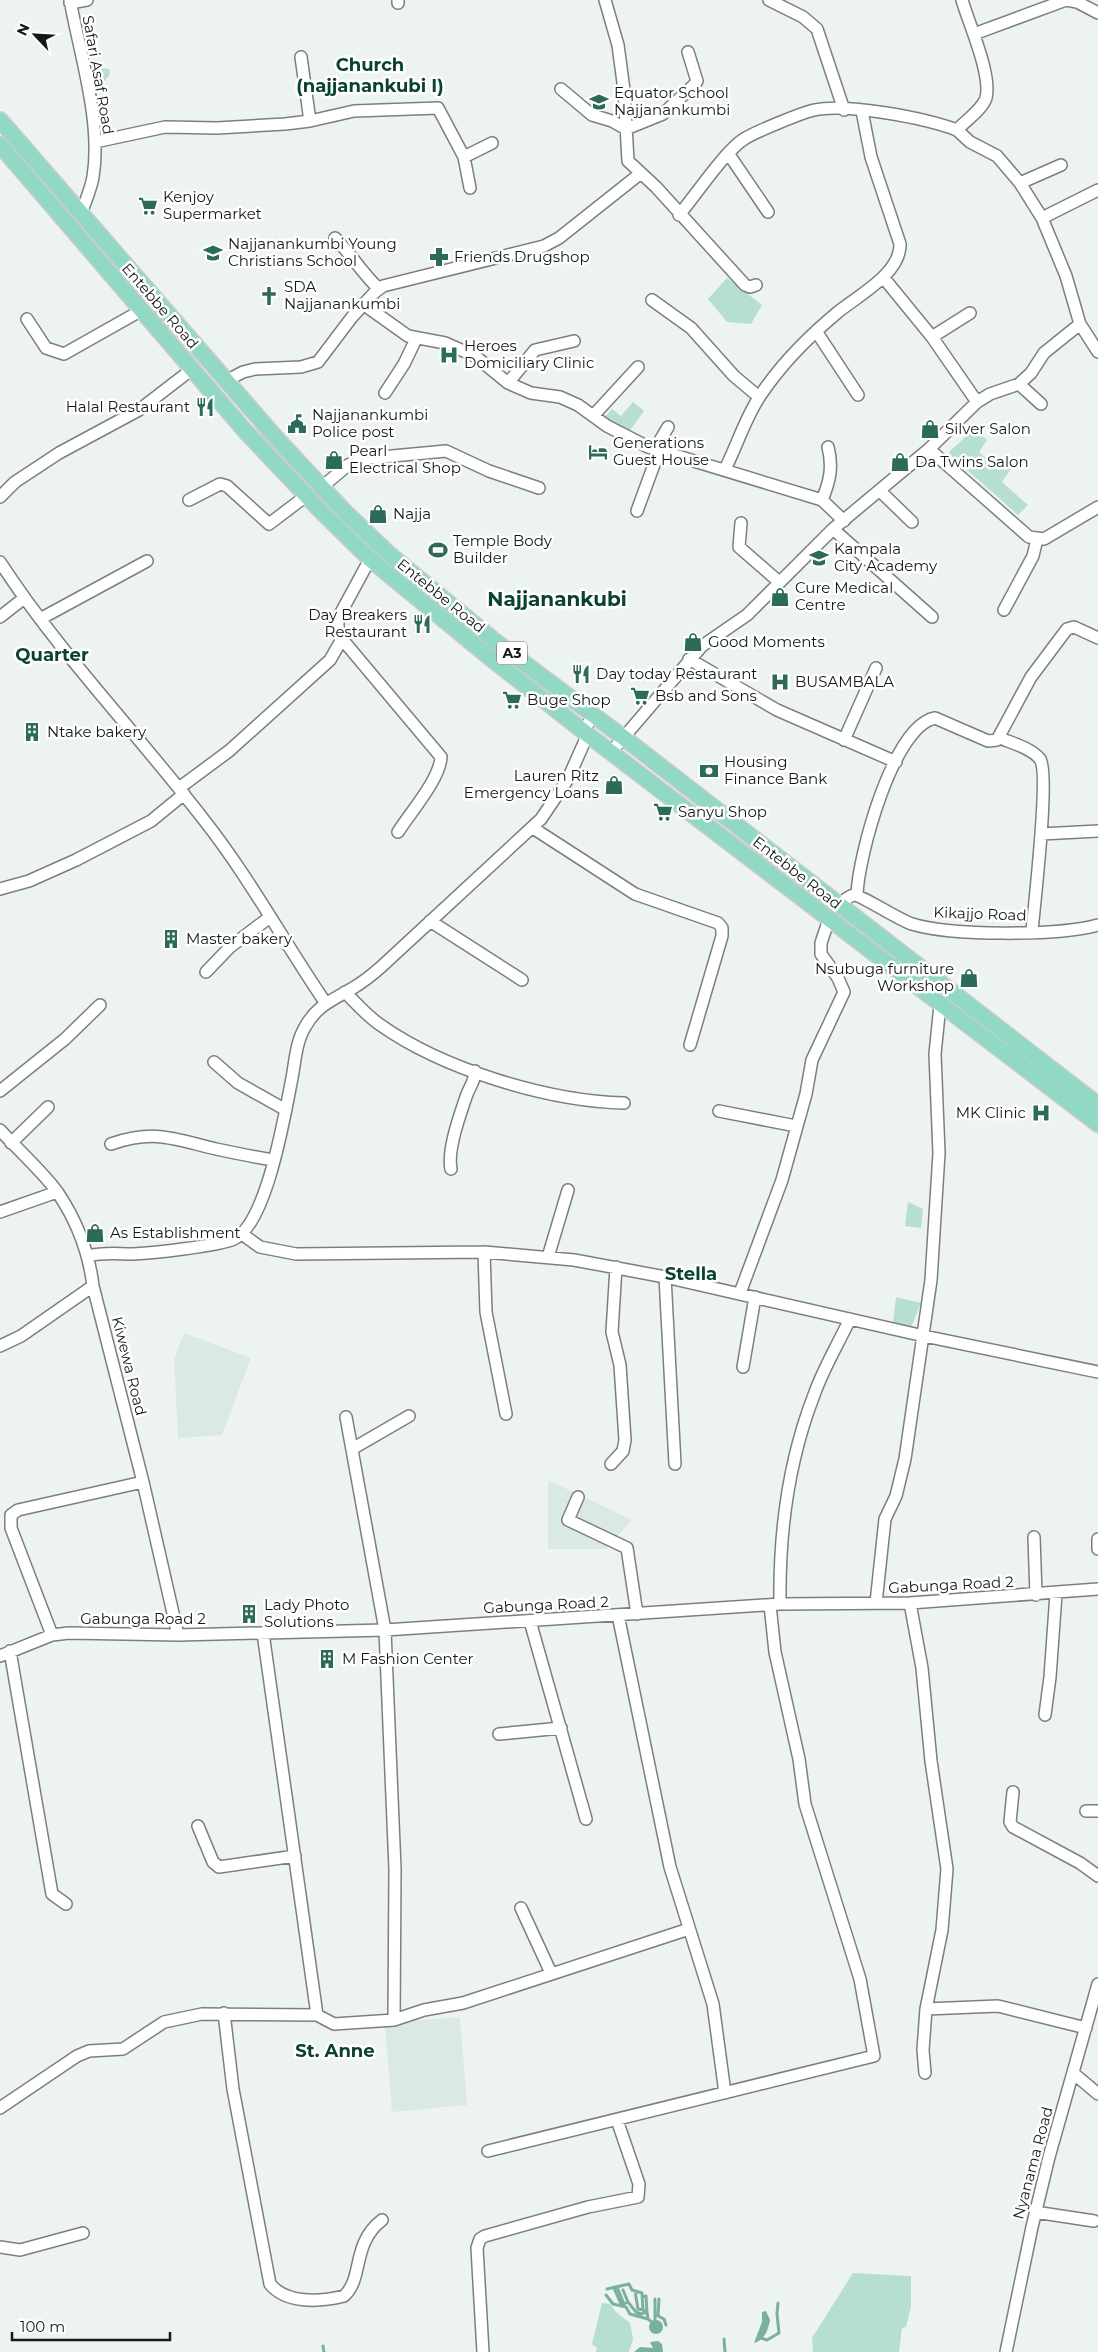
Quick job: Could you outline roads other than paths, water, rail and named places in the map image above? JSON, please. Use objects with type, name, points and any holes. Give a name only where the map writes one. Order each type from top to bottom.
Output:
[{"type":"main road","name":"Entebbe Road","points":[[0,120],[226,381],[322,487],[389,554],[442,598],[838,906],[1098,1105]]},
{"type":"main road","name":"Entebbe Road","points":[[0,145],[142,310],[190,370],[306,496],[370,559],[583,731],[612,751],[940,1005],[1098,1124]]},
{"type":"street","points":[[70,2],[87,0]]},
{"type":"street","points":[[605,0],[618,45],[628,161],[745,285],[750,287],[756,285]]},
{"type":"street","points":[[769,0],[803,17],[817,29],[844,110]]},
{"type":"street","points":[[957,130],[986,98],[982,62],[962,0]]},
{"type":"street","points":[[974,34],[1066,0],[1077,2],[1098,13]]},
{"type":"street","name":"Safari Asaf Road","points":[[70,2],[91,110],[95,142],[93,178],[81,214]]},
{"type":"street","points":[[626,130],[663,114],[695,84],[697,80],[688,52]]},
{"type":"street","points":[[301,57],[310,122]]},
{"type":"street","points":[[561,89],[592,114],[612,121],[626,130]]},
{"type":"street","points":[[95,142],[165,127],[217,128],[310,122],[354,111],[438,108],[464,157],[470,188]]},
{"type":"street","points":[[679,215],[728,153],[744,140],[804,114],[825,109],[862,111],[896,116],[957,130],[970,142],[997,156],[1020,183],[1042,218],[1066,276],[1080,324],[1098,352]]},
{"type":"street","points":[[725,469],[759,397],[792,354],[816,331],[883,278],[898,258],[900,244],[871,157],[862,111]]},
{"type":"street","points":[[464,157],[492,143]]},
{"type":"street","points":[[728,153],[768,212]]},
{"type":"street","points":[[1020,183],[1061,165]]},
{"type":"street","points":[[226,381],[249,371],[301,367],[318,362],[363,304],[379,290],[395,282],[520,254],[544,246],[559,238],[641,173]]},
{"type":"street","points":[[1042,218],[1098,190]]},
{"type":"street","points":[[334,238],[354,257],[359,268],[379,290]]},
{"type":"street","points":[[883,278],[932,337],[977,402]]},
{"type":"street","points":[[652,300],[691,328],[734,376],[759,397]]},
{"type":"street","points":[[363,304],[394,328],[416,339],[445,343],[475,356],[508,383],[531,393],[560,398],[578,405],[632,440],[657,450],[725,469],[822,500],[844,521]]},
{"type":"street","points":[[27,319],[46,348],[52,352],[64,354],[142,310]]},
{"type":"street","points":[[932,337],[970,313]]},
{"type":"street","points":[[612,751],[702,646],[747,614],[778,581],[833,529],[929,449],[977,402],[990,394],[1019,384],[1031,373],[1044,352],[1080,324]]},
{"type":"street","points":[[816,331],[858,395]]},
{"type":"street","points":[[385,394],[404,364],[416,339]]},
{"type":"street","points":[[508,383],[535,350],[574,341]]},
{"type":"street","points":[[593,416],[638,367]]},
{"type":"street","points":[[0,497],[15,482],[59,453],[139,410],[190,370]]},
{"type":"street","points":[[1019,384],[1041,404]]},
{"type":"street","points":[[637,511],[657,450],[668,427]]},
{"type":"street","points":[[822,500],[831,474],[832,461],[828,447]]},
{"type":"street","points":[[929,449],[1022,532],[1037,539],[1052,535],[1098,507]]},
{"type":"street","points":[[322,487],[348,465],[360,459],[446,451],[489,471],[539,488]]},
{"type":"street","points":[[189,500],[220,484],[227,486],[269,524],[306,496]]},
{"type":"street","points":[[880,491],[912,522]]},
{"type":"street","points":[[741,523],[739,547],[778,581]]},
{"type":"street","points":[[833,529],[932,617]]},
{"type":"street","points":[[1004,610],[1033,556],[1037,539]]},
{"type":"street","points":[[370,559],[338,618],[338,630],[342,639],[441,757],[440,765],[432,779],[398,832]]},
{"type":"street","points":[[40,620],[147,561]]},
{"type":"street","points":[[0,562],[23,599],[224,846],[325,1002]]},
{"type":"street","points":[[0,617],[23,599]]},
{"type":"street","points":[[838,906],[849,897],[862,898],[858,876],[861,858],[883,787],[920,724],[935,718],[991,742],[1000,738],[1031,677],[1067,629],[1074,627],[1098,638]]},
{"type":"street","points":[[0,888],[29,881],[76,860],[150,821],[181,791],[236,745],[330,660],[342,639]]},
{"type":"street","points":[[689,659],[777,710],[896,762]]},
{"type":"street","points":[[844,740],[876,668]]},
{"type":"street","points":[[88,1256],[104,1252],[133,1254],[225,1242],[242,1234],[256,1213],[273,1160],[286,1110],[301,1035],[309,1019],[325,1002],[345,992],[381,967],[533,828],[551,806],[568,779],[587,736],[583,731],[594,715]]},
{"type":"street","points":[[1000,738],[1033,752],[1041,762],[1041,834],[1032,931]]},
{"type":"street","points":[[533,828],[635,894],[718,923],[722,928],[722,936],[690,1045]]},
{"type":"street","points":[[1041,834],[1098,831]]},
{"type":"street","name":"Kikajjo Road","points":[[862,898],[900,919],[924,927],[975,932],[1032,931],[1084,928],[1098,925]]},
{"type":"street","points":[[206,972],[230,946],[270,916]]},
{"type":"street","points":[[740,1293],[782,1180],[806,1094],[812,1060],[844,992],[838,978],[821,954],[821,943],[829,919]]},
{"type":"street","points":[[430,921],[522,980]]},
{"type":"street","points":[[345,992],[373,1019],[394,1034],[427,1051],[475,1071],[527,1089],[592,1102],[624,1104]]},
{"type":"street","points":[[0,1091],[65,1039],[100,1005]]},
{"type":"street","points":[[876,1603],[885,1519],[896,1496],[905,1459],[932,1280],[939,1153],[935,1054],[940,1005]]},
{"type":"street","points":[[214,1062],[222,1071],[238,1083],[286,1110]]},
{"type":"street","points":[[451,1168],[449,1160],[453,1142],[466,1095],[475,1080],[475,1071]]},
{"type":"street","points":[[4,1135],[48,1107]]},
{"type":"street","points":[[719,1111],[796,1126]]},
{"type":"street","name":"Kiwewa Road","points":[[4,1135],[57,1192],[88,1256],[93,1286],[144,1482],[178,1635]]},
{"type":"street","points":[[111,1144],[129,1138],[170,1136],[215,1149],[273,1160]]},
{"type":"street","points":[[548,1257],[568,1190]]},
{"type":"street","points":[[0,1212],[57,1192]]},
{"type":"street","points":[[242,1234],[260,1248],[296,1254],[484,1252],[548,1257],[616,1267],[740,1293],[924,1336],[1098,1372]]},
{"type":"street","points":[[484,1252],[486,1312],[506,1414]]},
{"type":"street","points":[[611,1464],[623,1451],[625,1440],[620,1365],[612,1332],[616,1267]]},
{"type":"street","points":[[665,1277],[675,1464]]},
{"type":"street","points":[[0,1346],[21,1336],[93,1286]]},
{"type":"street","points":[[743,1367],[755,1297]]},
{"type":"street","points":[[488,2151],[874,2056],[860,1980],[805,1804],[799,1759],[775,1652],[775,1605],[786,1498],[797,1451],[814,1395],[850,1319]]},
{"type":"street","points":[[352,1449],[409,1416]]},
{"type":"street","points":[[346,1417],[385,1630],[395,1868],[394,2020]]},
{"type":"street","points":[[52,1636],[12,1528],[11,1515],[18,1510],[144,1482]]},
{"type":"street","points":[[578,1497],[568,1520],[627,1548],[637,1614]]},
{"type":"street","points":[[1034,1537],[1036,1595]]},
{"type":"street","points":[[1098,1539],[1098,1549]]},
{"type":"street","name":"Gabunga Road 2","points":[[5,1654],[52,1636],[85,1633],[178,1635],[385,1630],[775,1605],[910,1603],[1056,1594],[1098,1589]]},
{"type":"street","points":[[1045,1715],[1050,1677],[1056,1594]]},
{"type":"street","points":[[910,1603],[922,1668],[931,1761],[947,1869],[942,1930],[926,2010],[923,2050],[925,2073]]},
{"type":"street","points":[[618,1616],[670,1867],[713,2004],[725,2093]]},
{"type":"street","points":[[530,1621],[586,1819]]},
{"type":"street","points":[[263,1633],[317,2015]]},
{"type":"street","points":[[5,1654],[52,1894],[66,1904]]},
{"type":"street","points":[[499,1734],[561,1728]]},
{"type":"street","points":[[1014,1792],[1010,1822],[1014,1827],[1080,1863],[1098,1876]]},
{"type":"street","points":[[1086,1811],[1098,1811]]},
{"type":"street","points":[[198,1826],[213,1862],[219,1868],[294,1856]]},
{"type":"street","points":[[521,1908],[551,1973]]},
{"type":"street","points":[[0,2108],[76,2056],[89,2052],[123,2049],[164,2022],[202,2014],[224,2013],[317,2015],[334,2024],[394,2020],[424,2010],[463,2003],[690,1929]]},
{"type":"street","name":"Nyanama Road","points":[[1006,2352],[1035,2212],[1098,1984]]},
{"type":"street","points":[[926,2010],[998,2006],[1086,2028]]},
{"type":"street","points":[[224,2013],[234,2089],[270,2284],[276,2291],[290,2297],[316,2300],[344,2296],[350,2288],[365,2238],[370,2229],[382,2220]]},
{"type":"street","points":[[1073,2073],[1098,2094]]},
{"type":"street","points":[[483,2352],[477,2248],[480,2239],[588,2207],[638,2197],[639,2184],[617,2120]]},
{"type":"street","points":[[1035,2212],[1094,2221]]},
{"type":"street","points":[[0,2247],[20,2250],[83,2233]]},
{"type":"waterway","points":[[607,2289],[629,2284],[632,2290],[642,2293],[643,2310],[647,2312],[648,2319],[653,2323]]},
{"type":"waterway","points":[[617,2287],[624,2304],[628,2302],[636,2312],[641,2314],[647,2312],[646,2296],[642,2297]]},
{"type":"waterway","points":[[614,2288],[621,2304],[624,2304]]},
{"type":"waterway","points":[[623,2290],[628,2302]]},
{"type":"waterway","points":[[635,2291],[638,2309],[643,2310]]},
{"type":"waterway","points":[[606,2295],[613,2304],[626,2307],[630,2314],[648,2319]]},
{"type":"waterway","points":[[655,2299],[655,2322]]},
{"type":"waterway","points":[[659,2299],[658,2316],[664,2319],[666,2325]]},
{"type":"waterway","points":[[761,2338],[767,2340],[779,2333],[778,2303]]},
{"type":"waterway","points":[[724,2339],[725,2352]]},
{"type":"waterway","points":[[323,2346],[324,2352]]},
{"type":"place","name":"Equator School Najjanankumbi","points":[[599,102]]},
{"type":"place","name":"Kenjoy Supermarket","points":[[148,206]]},
{"type":"place","name":"Najjanankumbi Young Christians School","points":[[213,253]]},
{"type":"place","name":"Friends Drugshop","points":[[439,257]]},
{"type":"place","name":"SDA Najjanankumbi","points":[[269,296]]},
{"type":"place","name":"Heroes Domiciliary Clinic","points":[[449,355]]},
{"type":"place","name":"Halal Restaurant","points":[[205,407]]},
{"type":"place","name":"Najjanankumbi Police post","points":[[297,424]]},
{"type":"place","name":"Silver Salon","points":[[930,429]]},
{"type":"place","name":"Generations Guest House","points":[[598,452]]},
{"type":"place","name":"Pearl Electrical Shop","points":[[334,460]]},
{"type":"place","name":"Da Twins Salon","points":[[900,462]]},
{"type":"place","name":"Najja","points":[[378,514]]},
{"type":"place","name":"Temple Body Builder","points":[[438,550]]},
{"type":"place","name":"Kampala City Academy","points":[[819,558]]},
{"type":"place","name":"Cure Medical Centre","points":[[780,597]]},
{"type":"place","name":"Day Breakers Restaurant","points":[[422,624]]},
{"type":"place","name":"Good Moments","points":[[693,642]]},
{"type":"place","name":"Day today Restaurant","points":[[581,674]]},
{"type":"place","name":"BUSAMBALA","points":[[780,682]]},
{"type":"place","name":"Bsb and Sons","points":[[640,696]]},
{"type":"place","name":"Buge Shop","points":[[512,700]]},
{"type":"place","name":"Ntake bakery","points":[[32,732]]},
{"type":"place","name":"Housing Finance Bank","points":[[709,771]]},
{"type":"place","name":"Lauren Ritz Emergency Loans","points":[[614,785]]},
{"type":"place","name":"Sanyu Shop","points":[[663,812]]},
{"type":"place","name":"Master bakery","points":[[171,939]]},
{"type":"place","name":"Nsubuga furniture Workshop","points":[[969,978]]},
{"type":"place","name":"MK Clinic","points":[[1041,1113]]},
{"type":"place","name":"As Establishment","points":[[95,1233]]},
{"type":"place","name":"Lady Photo Solutions","points":[[249,1614]]},
{"type":"place","name":"M Fashion Center","points":[[327,1659]]},
{"type":"district","name":"Church (najjanankubi I)","points":[[370,75]]},
{"type":"district","name":"Najjanankubi","points":[[557,599]]},
{"type":"district","name":"Quarter","points":[[52,655]]},
{"type":"district","name":"Stella","points":[[691,1274]]},
{"type":"district","name":"St. Anne","points":[[335,2051]]}]
